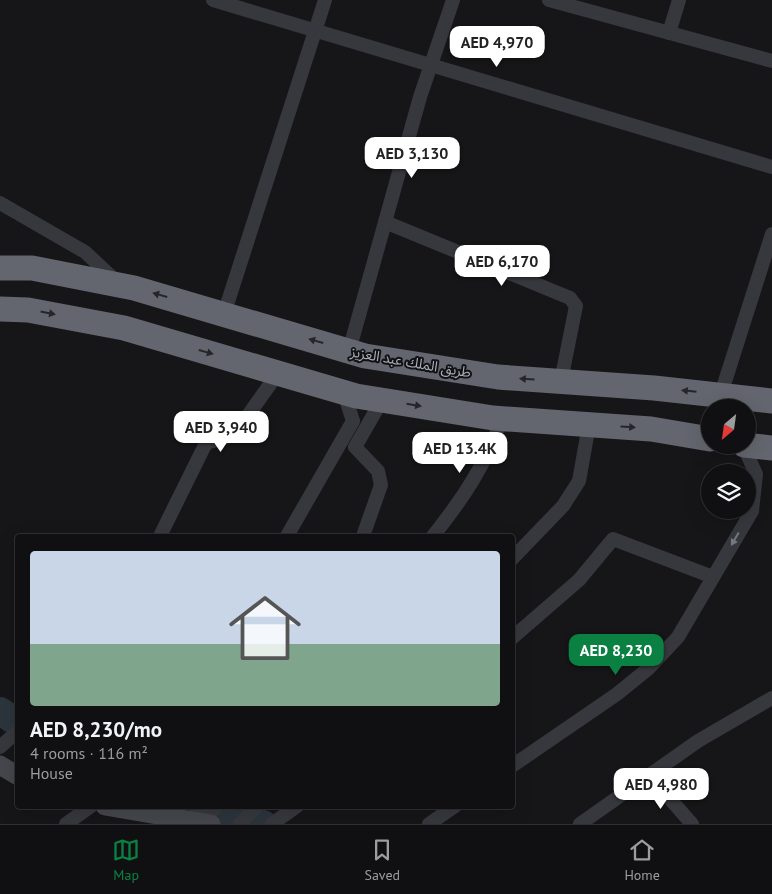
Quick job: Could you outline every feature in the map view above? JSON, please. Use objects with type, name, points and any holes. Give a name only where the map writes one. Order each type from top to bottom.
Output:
[{"type":"highway","name":"طريق الملك عبد العزيز","points":[[0,268],[32,268],[120,285],[365,356],[498,377],[721,394],[772,401]]},
{"type":"highway","points":[[0,309],[28,310],[124,328],[344,393],[382,400],[501,419],[651,429],[701,437]]},
{"type":"highway","points":[[756,446],[772,448]]},
{"type":"street","points":[[213,0],[431,63],[772,167]]},
{"type":"street","points":[[224,314],[324,0]]},
{"type":"street","points":[[349,351],[431,63],[453,0]]},
{"type":"street","points":[[549,0],[576,4],[670,33],[772,61]]},
{"type":"street","points":[[670,33],[678,0]]},
{"type":"street","points":[[0,203],[85,252],[120,285]]},
{"type":"street","points":[[385,222],[570,298],[576,306],[561,381]]},
{"type":"street","points":[[721,394],[772,234]]},
{"type":"street","points":[[161,534],[206,442],[234,435],[278,373]]},
{"type":"street","points":[[288,534],[353,421],[344,393]]},
{"type":"street","points":[[364,534],[382,485],[378,471],[355,447],[382,400]]},
{"type":"street","points":[[436,534],[458,506],[485,459],[494,443],[501,419]]},
{"type":"street","points":[[515,556],[563,506],[578,481],[589,425]]},
{"type":"street","points":[[515,764],[617,694],[649,668],[678,638],[752,511],[756,474],[748,454]]},
{"type":"street","points":[[515,635],[579,580],[613,539],[713,578]]},
{"type":"street","points":[[580,824],[651,777],[698,741],[772,698]]},
{"type":"street","points":[[0,747],[15,734]]},
{"type":"street","points":[[0,765],[15,774]]},
{"type":"street","points":[[651,777],[692,824]]},
{"type":"street","points":[[66,824],[87,809]]},
{"type":"street","points":[[134,809],[200,816],[211,809]]},
{"type":"street","points":[[240,824],[254,809]]},
{"type":"street","points":[[272,824],[293,809]]},
{"type":"street","points":[[429,824],[450,809]]},
{"type":"waterway","points":[[0,711],[15,721]]},
{"type":"waterway","points":[[216,809],[263,824]]}]
